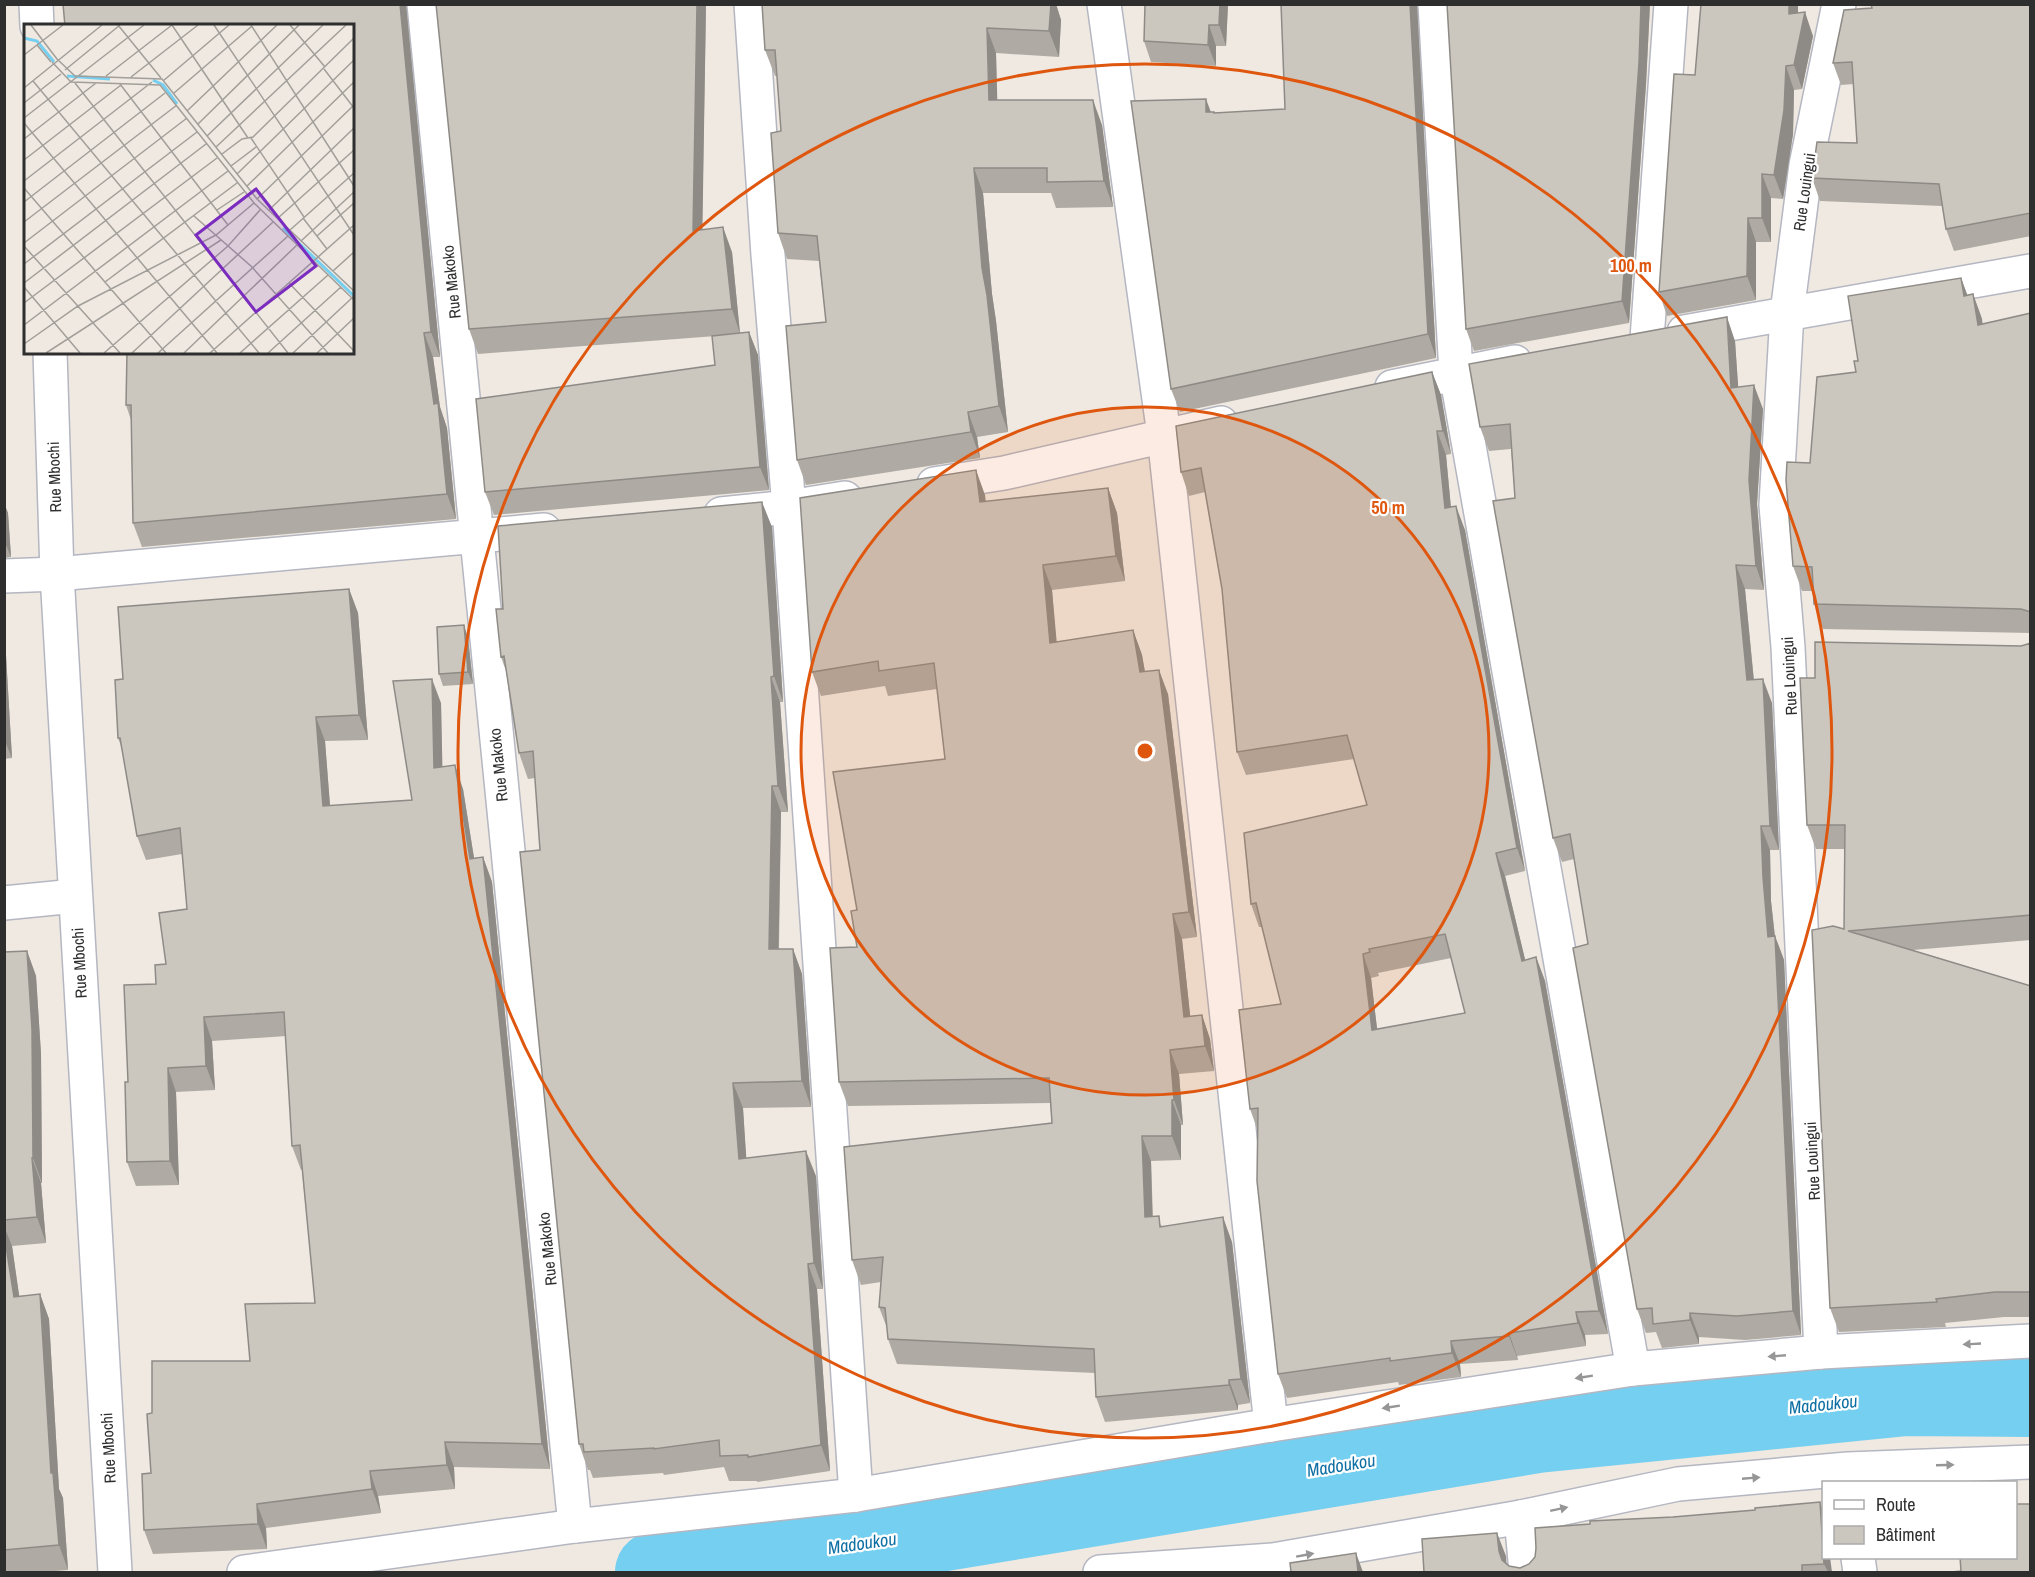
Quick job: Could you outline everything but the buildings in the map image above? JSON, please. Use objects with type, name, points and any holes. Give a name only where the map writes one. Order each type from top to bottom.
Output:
[{"type":"street","points":[[36,4],[37,24]]},
{"type":"street","name":"Rue Makoko","points":[[424,4],[475,537],[575,1526]]},
{"type":"street","points":[[752,4],[768,255],[789,507],[856,1495]]},
{"type":"street","points":[[1104,4],[1164,435],[1271,1425]]},
{"type":"street","points":[[1435,4],[1456,373],[1633,1369]]},
{"type":"street","points":[[1647,339],[1671,4]]},
{"type":"street","name":"Rue Louingui","points":[[1821,1352],[1788,647],[1776,505],[1787,313],[1806,165],[1839,4]]},
{"type":"street","points":[[1613,345],[2031,271]]},
{"type":"street","name":"Rue Mbochi","points":[[50,354],[57,574],[115,1572]]},
{"type":"street","points":[[1363,393],[1546,357]]},
{"type":"street","points":[[696,516],[789,507],[1004,473],[1246,418]]},
{"type":"street","points":[[4,576],[57,574],[568,528]]},
{"type":"street","points":[[1788,647],[1823,648]]},
{"type":"street","points":[[4,903],[75,896]]},
{"type":"street","points":[[244,1572],[575,1526],[856,1495],[1271,1425],[1633,1369],[1821,1352],[2031,1341]]},
{"type":"street","points":[[1100,1572],[1274,1566],[1678,1484],[1849,1476],[2031,1462]]},
{"type":"street","points":[[1521,1517],[1526,1572]]},
{"type":"waterway","name":"Madoukou","points":[[656,1572],[878,1541],[1537,1432],[1906,1395],[2030,1396]]}]
